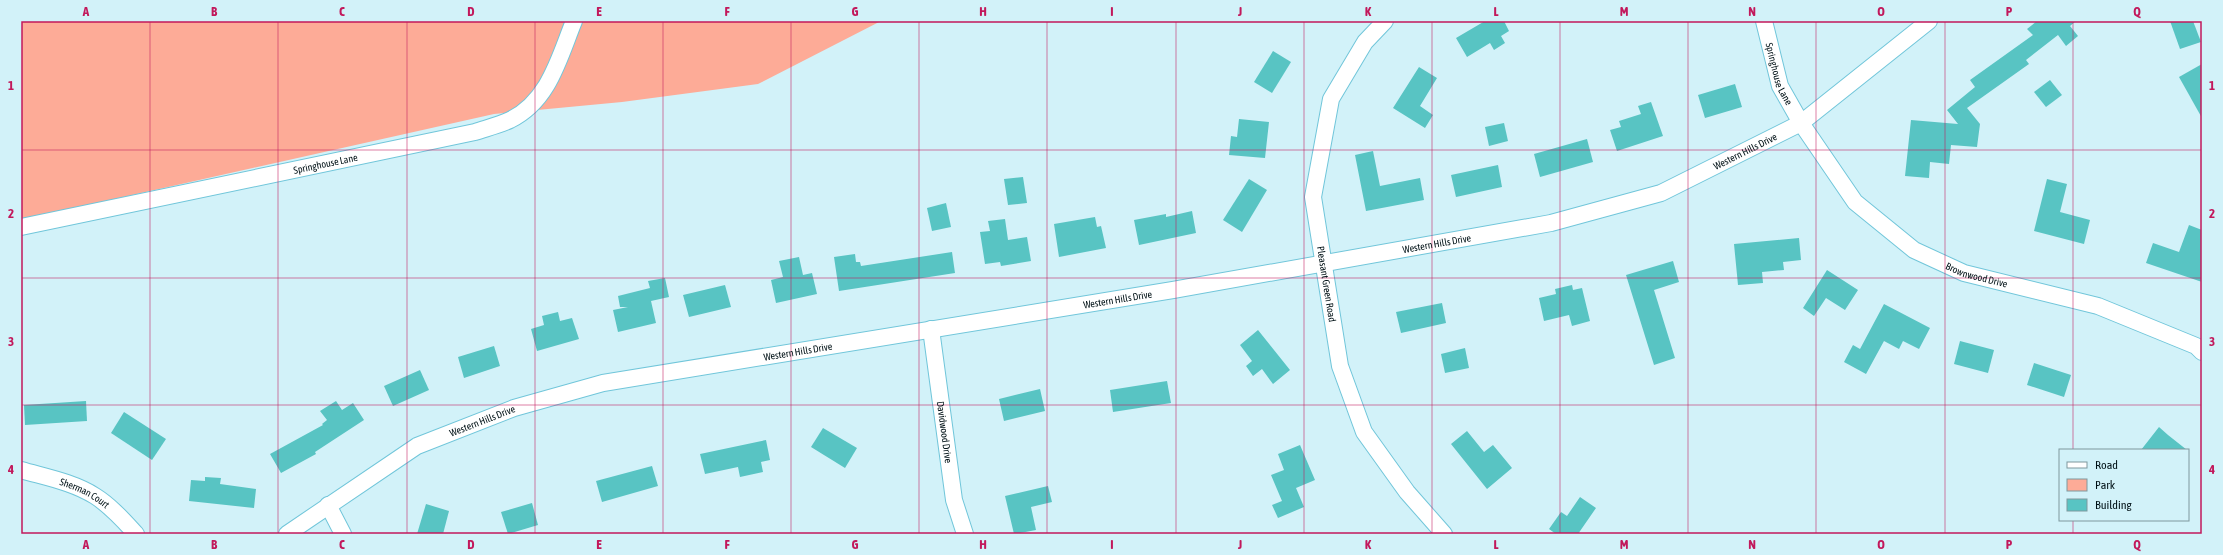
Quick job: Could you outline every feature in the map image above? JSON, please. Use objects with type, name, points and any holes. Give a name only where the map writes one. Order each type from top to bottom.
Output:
[{"type":"street","name":"Springhouse Lane","points":[[21,227],[475,132],[510,120],[530,107],[547,88],[574,21]]},
{"type":"street","name":"Pleasant Green Road","points":[[1385,21],[1364,42],[1331,99],[1313,197],[1340,366],[1364,432],[1407,492],[1444,534]]},
{"type":"street","name":"Springhouse Lane","points":[[1764,21],[1780,86],[1801,123]]},
{"type":"street","name":"Western Hills Drive","points":[[287,534],[417,446],[514,408],[603,383],[1324,263],[1551,223],[1661,193],[1801,123],[1929,21]]},
{"type":"street","name":"Brownwood Drive","points":[[1801,123],[1855,202],[1914,250],[1964,273],[2098,306],[2196,346],[2202,352]]},
{"type":"street","name":"Davidwood Drive","points":[[931,329],[954,500],[965,534]]},
{"type":"street","name":"Sherman Court","points":[[21,470],[75,486],[95,496],[109,507],[136,534]]},
{"type":"street","points":[[328,505],[343,534]]},
{"type":"green space","points":[[21,21],[881,21],[758,84],[622,102],[494,114],[21,220]]},
{"type":"building","points":[[1485,21],[1504,21],[1509,31],[1501,36],[1505,43],[1494,50],[1490,43],[1467,57],[1456,38]]},
{"type":"building","points":[[2037,21],[2076,21],[2070,26],[2078,36],[2066,46],[2058,35],[2026,60],[2029,64],[1967,108],[1980,124],[1977,147],[1951,145],[1949,164],[1930,162],[1929,178],[1905,176],[1911,120],[1958,124],[1947,110],[1975,87],[1970,80],[2033,35],[2027,29]]},
{"type":"building","points":[[2170,21],[2193,21],[2201,42],[2180,49]]},
{"type":"building","points":[[1273,51],[1291,62],[1272,93],[1254,82]]},
{"type":"building","points":[[2202,64],[2202,118],[2179,77]]},
{"type":"building","points":[[1419,67],[1437,78],[1420,106],[1433,115],[1425,128],[1393,108]]},
{"type":"building","points":[[2050,80],[2062,95],[2046,107],[2034,92]]},
{"type":"building","points":[[1735,84],[1742,107],[1705,118],[1698,95]]},
{"type":"building","points":[[1651,102],[1663,136],[1617,151],[1610,130],[1621,127],[1619,121],[1641,114],[1638,106]]},
{"type":"building","points":[[1239,119],[1269,122],[1265,158],[1229,155],[1231,136],[1237,137]]},
{"type":"building","points":[[1504,123],[1508,141],[1489,146],[1485,127]]},
{"type":"building","points":[[1587,139],[1593,162],[1540,177],[1534,154]]},
{"type":"building","points":[[1373,151],[1380,186],[1420,178],[1424,200],[1366,211],[1355,155]]},
{"type":"building","points":[[1498,165],[1502,187],[1456,197],[1451,175]]},
{"type":"building","points":[[1023,177],[1027,203],[1008,205],[1004,179]]},
{"type":"building","points":[[1249,179],[1267,190],[1242,232],[1223,220]]},
{"type":"building","points":[[2047,179],[2067,184],[2060,212],[2090,220],[2084,244],[2034,231]]},
{"type":"building","points":[[946,203],[951,227],[932,231],[927,208]]},
{"type":"building","points":[[1192,211],[1196,233],[1139,245],[1134,220],[1166,214],[1166,217]]},
{"type":"building","points":[[1095,217],[1097,227],[1101,226],[1106,248],[1059,257],[1054,224]]},
{"type":"building","points":[[1005,219],[1008,240],[1027,237],[1031,261],[1001,266],[1000,262],[985,264],[980,232],[990,231],[988,221]]},
{"type":"building","points":[[2189,225],[2202,230],[2202,282],[2146,263],[2153,243],[2179,252]]},
{"type":"building","points":[[1799,238],[1801,260],[1783,262],[1784,270],[1762,272],[1763,283],[1738,285],[1734,244]]},
{"type":"building","points":[[952,252],[955,273],[839,291],[834,257],[855,254],[856,262],[860,262],[861,266]]},
{"type":"building","points":[[799,257],[803,275],[812,273],[817,294],[776,303],[771,280],[783,277],[779,261]]},
{"type":"building","points":[[1673,261],[1679,282],[1654,290],[1675,358],[1654,365],[1626,275]]},
{"type":"building","points":[[1827,270],[1858,290],[1845,310],[1826,298],[1814,316],[1803,308]]},
{"type":"building","points":[[665,278],[669,297],[651,301],[656,323],[618,332],[613,310],[628,307],[620,307],[618,296],[650,288],[648,281]]},
{"type":"building","points":[[725,285],[731,307],[689,317],[683,295]]},
{"type":"building","points":[[1572,285],[1573,290],[1582,288],[1590,321],[1572,326],[1569,315],[1544,321],[1539,298],[1556,294],[1555,289]]},
{"type":"building","points":[[1442,303],[1446,323],[1401,333],[1396,312]]},
{"type":"building","points":[[1884,304],[1930,328],[1919,349],[1903,341],[1899,349],[1884,341],[1866,374],[1844,362],[1853,345],[1860,349]]},
{"type":"building","points":[[558,312],[560,321],[572,318],[579,339],[537,351],[531,329],[544,325],[542,316]]},
{"type":"building","points":[[1258,330],[1290,370],[1273,384],[1262,369],[1253,376],[1246,366],[1252,361],[1240,345]]},
{"type":"building","points":[[1960,341],[1994,350],[1988,373],[1954,364]]},
{"type":"building","points":[[494,346],[500,366],[464,378],[458,357]]},
{"type":"building","points":[[1465,348],[1469,368],[1445,373],[1441,354]]},
{"type":"building","points":[[2034,363],[2071,375],[2064,397],[2027,385]]},
{"type":"building","points":[[420,370],[429,390],[393,406],[384,386]]},
{"type":"building","points":[[1167,381],[1171,403],[1113,412],[1110,390]]},
{"type":"building","points":[[1040,389],[1045,411],[1004,421],[999,399]]},
{"type":"building","points":[[86,401],[87,421],[25,425],[24,405]]},
{"type":"building","points":[[336,401],[342,410],[353,403],[364,420],[315,452],[316,454],[281,473],[270,454],[323,425],[322,424],[327,420],[320,411]]},
{"type":"building","points":[[124,412],[166,439],[152,460],[111,433]]},
{"type":"building","points":[[2159,427],[2186,449],[2142,449]]},
{"type":"building","points":[[823,428],[857,448],[845,468],[811,447]]},
{"type":"building","points":[[1467,431],[1484,452],[1493,445],[1512,468],[1487,489],[1451,444]]},
{"type":"building","points":[[766,440],[770,460],[761,462],[763,472],[740,477],[738,467],[705,474],[700,454]]},
{"type":"building","points":[[1300,445],[1315,480],[1296,488],[1304,507],[1278,518],[1272,505],[1282,501],[1271,475],[1284,470],[1278,454]]},
{"type":"building","points":[[652,466],[658,486],[602,502],[596,481]]},
{"type":"building","points":[[205,477],[221,478],[220,484],[256,489],[254,508],[189,501],[191,480],[205,481]]},
{"type":"building","points":[[1048,486],[1052,502],[1031,507],[1036,530],[1014,534],[1005,496]]},
{"type":"building","points":[[1580,497],[1596,508],[1578,534],[1556,534],[1549,529],[1561,512],[1567,516]]},
{"type":"building","points":[[532,503],[538,525],[508,534],[501,512]]},
{"type":"building","points":[[426,504],[449,511],[443,534],[417,534]]}]
